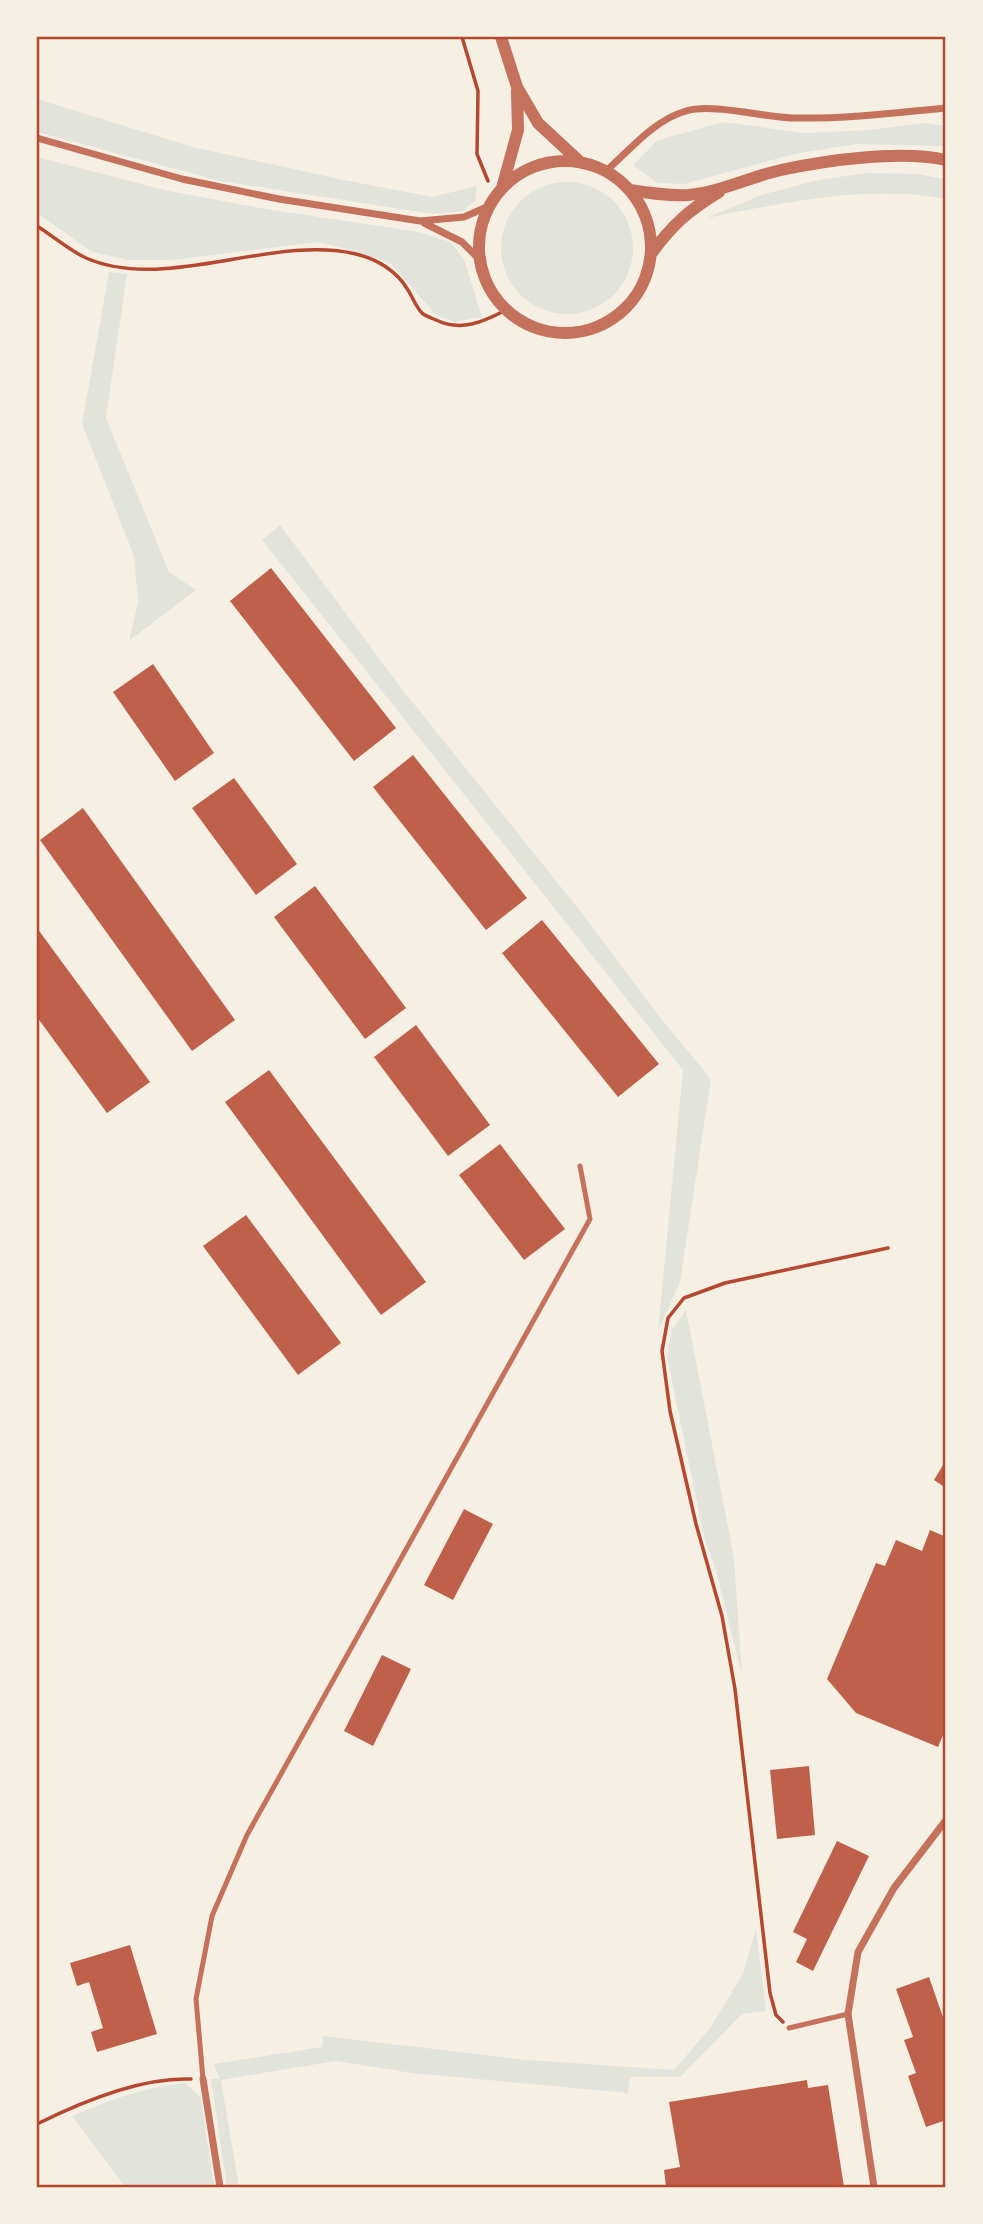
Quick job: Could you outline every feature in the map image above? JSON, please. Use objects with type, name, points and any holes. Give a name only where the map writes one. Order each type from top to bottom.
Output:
[{"type":"street","points":[[501,37],[517,87],[538,123],[580,162]]},
{"type":"street","points":[[500,191],[519,130],[517,87]]},
{"type":"street","points":[[606,171],[662,121],[688,110],[791,118],[946,108]]},
{"type":"street","points":[[37,138],[195,181],[279,199],[420,221],[464,217],[489,206]]},
{"type":"street","points":[[630,190],[660,195],[690,194],[729,186],[779,170],[833,160],[883,156],[946,160]]},
{"type":"street","points":[[551,162],[580,162],[606,171],[630,190],[646,218],[651,254],[644,283],[629,305],[606,323],[583,332],[557,333],[530,326],[506,310],[489,288],[480,259],[480,232],[489,206],[500,191],[522,172],[551,162]]},
{"type":"street","points":[[651,254],[671,227],[694,207],[729,186]]},
{"type":"street","points":[[420,221],[462,242],[480,259]]},
{"type":"street","points":[[874,2187],[848,2014],[858,1952],[894,1888],[946,1821]]},
{"type":"street","points":[[204,2079],[220,2187]]},
{"type":"lane","points":[[204,2079],[197,1999],[212,1916],[247,1835],[590,1219],[580,1166]]},
{"type":"lane","points":[[789,2028],[848,2014]]},
{"type":"path","points":[[462,37],[478,91],[477,154],[485,177],[500,191]]},
{"type":"path","points":[[37,226],[86,258],[112,265],[145,268],[183,266],[292,250],[357,254],[384,264],[405,285],[421,313],[447,326],[480,324],[506,310]]},
{"type":"path","points":[[789,2028],[776,2015],[770,1993],[731,1665],[722,1616],[696,1524],[670,1411],[662,1351],[668,1318],[684,1298],[725,1283],[888,1248]]},
{"type":"path","points":[[37,2124],[70,2108],[142,2084],[176,2078],[204,2079]]},
{"type":"shaded area","points":[[37,99],[193,147],[344,180],[432,197],[477,186],[475,201],[463,211],[433,214],[220,181],[37,132]]},
{"type":"shaded area","points":[[724,122],[803,133],[870,130],[925,123],[946,126],[946,146],[856,144],[794,154],[684,184],[657,183],[633,165],[658,140]]},
{"type":"shaded area","points":[[37,157],[169,191],[419,232],[450,242],[464,259],[482,317],[454,322],[436,315],[391,264],[359,252],[318,242],[173,260],[129,260],[92,252],[37,213]]},
{"type":"shaded area","points":[[867,173],[916,174],[946,179],[946,199],[917,195],[857,194],[796,201],[707,218],[761,195],[818,180]]},
{"type":"shaded area","points":[[567,182],[592,187],[614,201],[628,223],[633,248],[628,273],[614,295],[592,309],[567,314],[542,309],[520,295],[506,273],[501,248],[506,223],[520,201],[542,187]]},
{"type":"shaded area","points":[[109,272],[127,274],[106,418],[169,572],[196,590],[129,641],[138,602],[134,556],[82,424]]},
{"type":"shaded area","points":[[280,525],[402,689],[711,1079],[680,1282],[658,1331],[683,1070],[262,540]]},
{"type":"shaded area","points":[[686,1310],[734,1558],[742,1676],[716,1571],[704,1537],[667,1357],[672,1329]]},
{"type":"shaded area","points":[[756,1929],[766,2011],[742,2014],[680,2077],[630,2077],[628,2093],[412,2073],[336,2061],[221,2080],[239,2187],[227,2187],[211,2079],[220,2079],[214,2064],[322,2047],[323,2036],[527,2060],[674,2070],[710,2028],[743,1974]]},
{"type":"shaded area","points":[[185,2083],[201,2097],[214,2187],[125,2187],[72,2116],[127,2095]]},
{"type":"building","points":[[271,568],[396,728],[354,761],[230,601]]},
{"type":"building","points":[[153,664],[214,753],[175,781],[113,692]]},
{"type":"building","points":[[413,755],[527,898],[486,930],[373,787]]},
{"type":"building","points":[[234,778],[297,864],[256,895],[192,808]]},
{"type":"building","points":[[83,808],[235,1020],[192,1051],[40,840]]},
{"type":"building","points":[[315,886],[406,1008],[365,1039],[274,917]]},
{"type":"building","points":[[542,920],[659,1064],[618,1097],[502,953]]},
{"type":"building","points":[[37,928],[150,1082],[107,1113],[37,1017]]},
{"type":"building","points":[[416,1025],[490,1125],[448,1156],[374,1057]]},
{"type":"building","points":[[269,1070],[426,1282],[381,1315],[225,1102]]},
{"type":"building","points":[[500,1144],[565,1229],[524,1260],[459,1175]]},
{"type":"building","points":[[246,1215],[341,1343],[298,1375],[203,1246]]},
{"type":"building","points":[[946,1460],[946,1488],[934,1480]]},
{"type":"building","points":[[464,1509],[493,1524],[453,1600],[424,1585]]},
{"type":"building","points":[[930,1530],[946,1537],[946,1728],[938,1747],[856,1713],[827,1679],[876,1563],[885,1566],[896,1540],[922,1551]]},
{"type":"building","points":[[382,1655],[411,1669],[373,1746],[344,1731]]},
{"type":"building","points":[[809,1766],[815,1835],[777,1839],[770,1770]]},
{"type":"building","points":[[837,1841],[869,1856],[813,1971],[796,1962],[807,1939],[793,1932]]},
{"type":"building","points":[[130,1945],[157,2034],[97,2052],[91,2032],[103,2028],[89,1982],[77,1986],[70,1963]]},
{"type":"building","points":[[929,1977],[946,2026],[946,2120],[926,2127],[908,2076],[916,2073],[904,2040],[913,2037],[896,1989]]},
{"type":"building","points":[[807,2080],[808,2088],[828,2085],[844,2187],[666,2187],[664,2170],[680,2167],[669,2102]]}]
